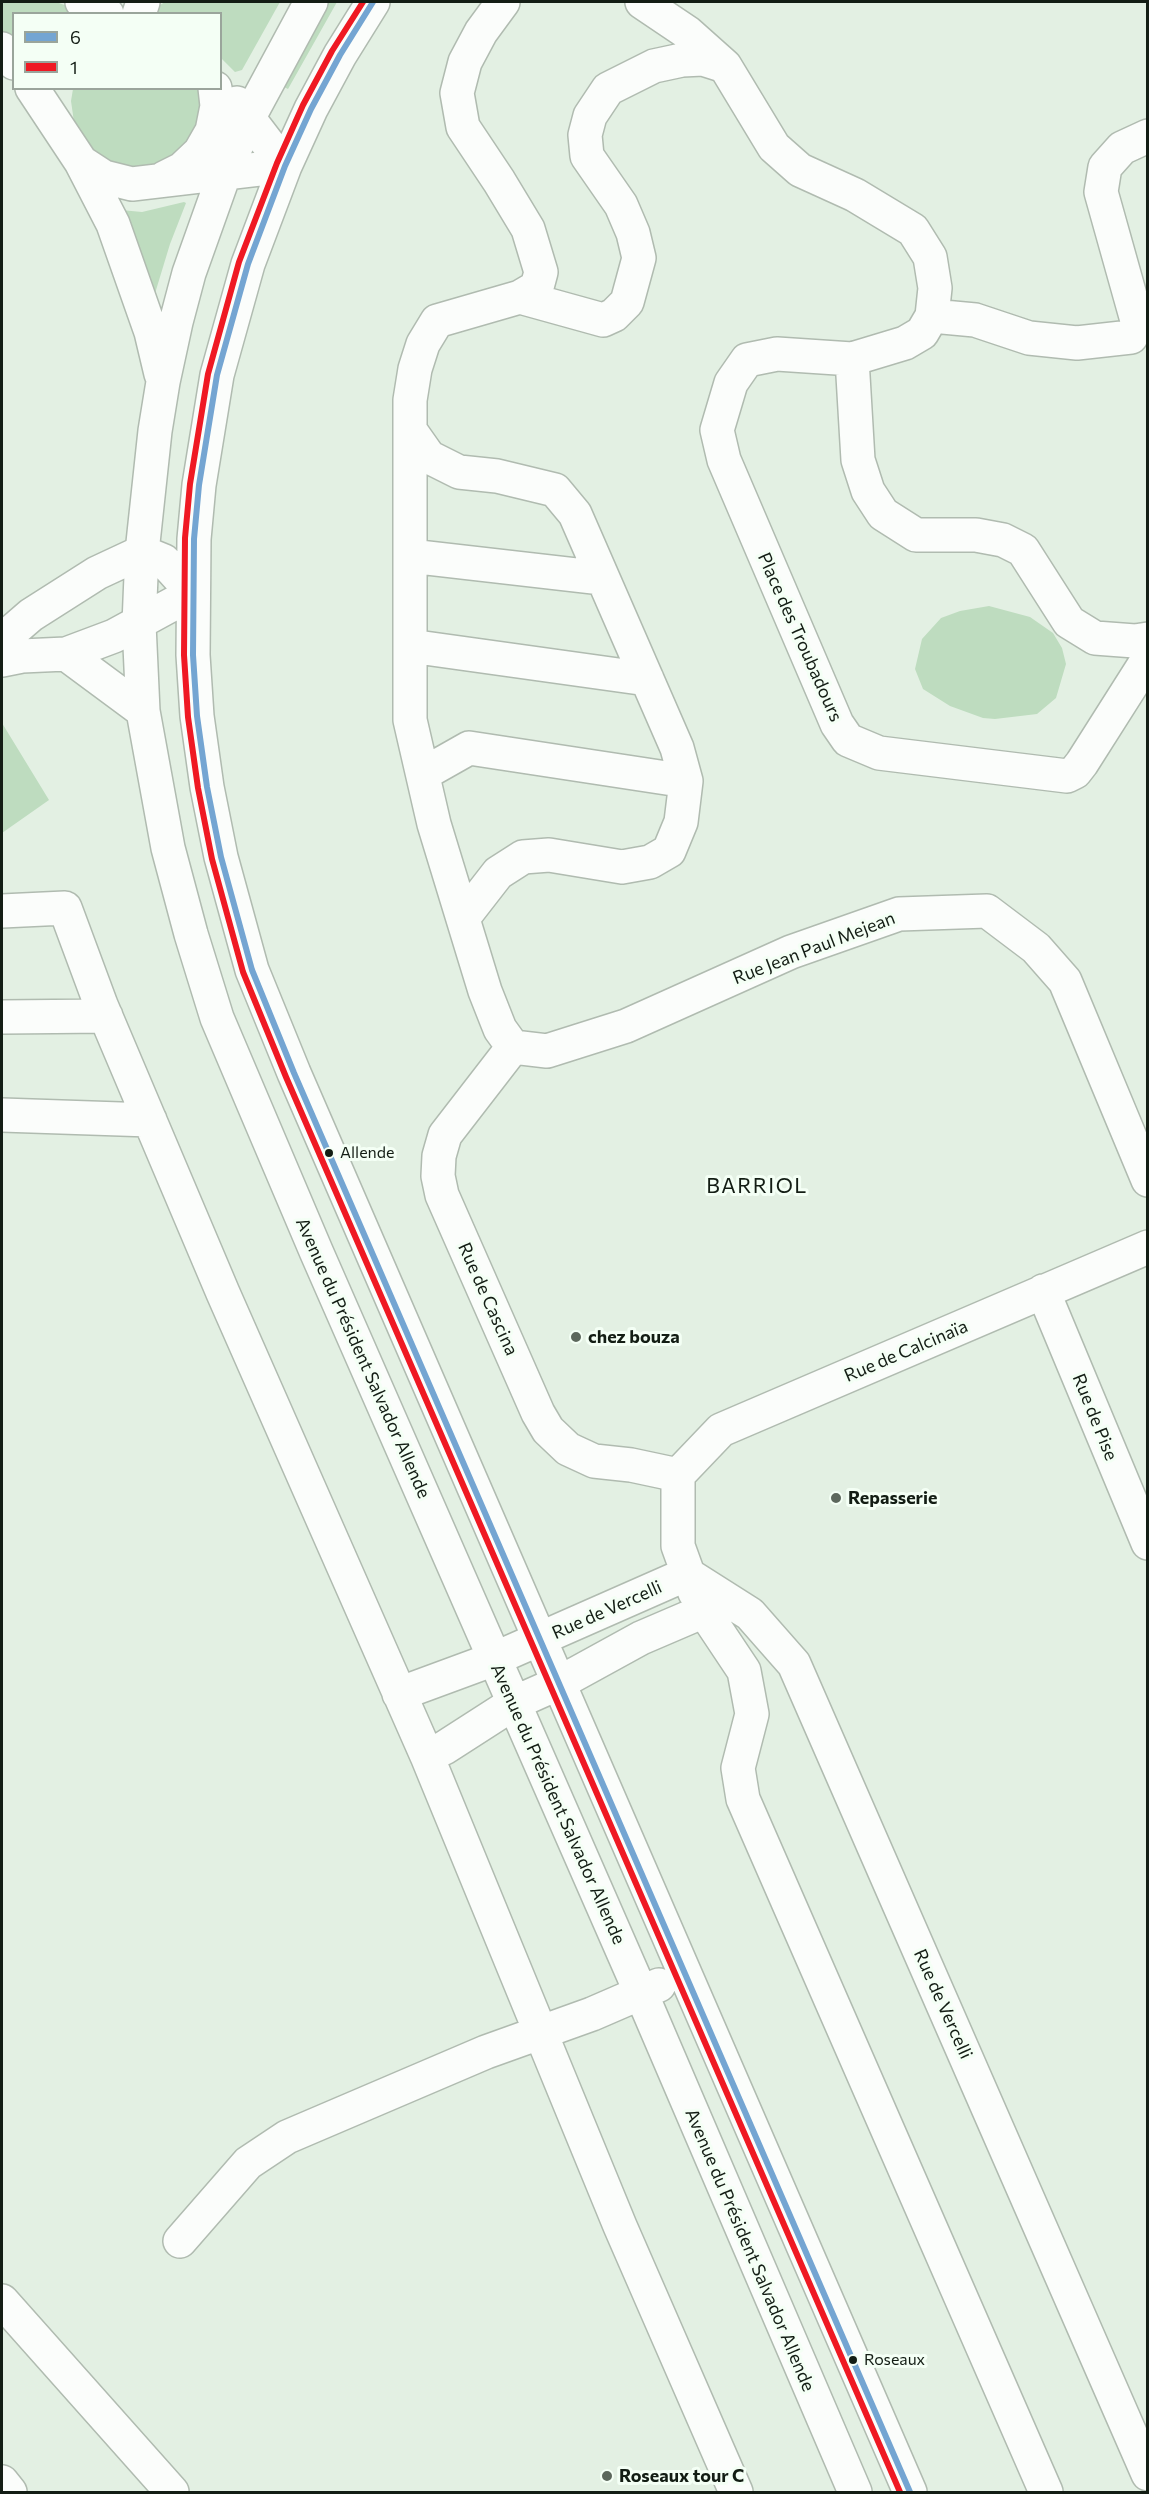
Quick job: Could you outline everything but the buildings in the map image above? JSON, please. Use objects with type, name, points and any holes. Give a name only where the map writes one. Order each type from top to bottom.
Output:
[{"type":"street","points":[[82,2],[103,12]]},
{"type":"street","name":"Avenue du Président Salvador Allende","points":[[311,2],[249,117],[225,172],[189,273],[163,382],[155,431],[142,552],[139,624],[143,711],[168,848],[190,934],[217,1018],[316,1251],[641,1993],[855,2493]]},
{"type":"street","points":[[373,2],[340,55],[311,109],[285,166],[248,264],[217,375],[199,485],[193,593],[197,716],[207,787],[221,857],[252,970],[328,1153],[910,2493]]},
{"type":"street","points":[[503,2],[481,32],[465,62],[457,93],[463,127],[528,229],[541,272],[537,287],[520,297],[437,321],[423,344],[415,369],[410,400],[410,720],[434,824],[485,991],[500,1029],[513,1047]]},
{"type":"street","points":[[642,2],[688,33],[725,66],[774,147],[800,170],[855,195],[913,230],[930,257],[935,288],[932,316],[975,320],[1029,338],[1068,342],[1095,342],[1141,334],[1101,192],[1105,167],[1122,148],[1148,136]]},
{"type":"street","points":[[2,49],[12,61]]},
{"type":"street","points":[[520,297],[603,320],[614,315],[627,302],[639,258],[633,233],[621,205],[587,156],[585,135],[590,116],[608,89],[654,66],[682,60],[703,59],[725,66]]},
{"type":"street","points":[[222,83],[285,166]]},
{"type":"street","points":[[33,90],[73,151],[104,177],[132,184],[285,166]]},
{"type":"street","points":[[57,90],[56,115],[113,224],[151,332],[163,382]]},
{"type":"street","points":[[159,180],[182,169],[200,152],[212,130],[217,106],[215,90]]},
{"type":"street","name":"Place des Troubadours","points":[[932,316],[922,333],[904,343],[852,359],[777,354],[747,360],[731,382],[717,430],[724,460],[837,724],[849,741],[879,753],[1067,776],[1075,772],[1082,763],[1148,659]]},
{"type":"street","points":[[852,359],[858,460],[868,491],[883,514],[916,535],[976,535],[1003,540],[1023,550],[1069,622],[1095,638],[1135,641],[1148,639]]},
{"type":"street","points":[[410,430],[429,457],[459,472],[497,476],[555,490],[575,514],[677,748],[686,781],[681,822],[669,851],[650,862],[622,867],[549,855],[523,857],[498,873],[463,918]]},
{"type":"street","points":[[2,640],[31,615],[97,573],[142,552],[164,561],[193,593]]},
{"type":"street","points":[[410,556],[602,578]]},
{"type":"street","points":[[2,660],[21,656],[66,654],[139,624],[193,593]]},
{"type":"street","points":[[410,646],[647,679]]},
{"type":"street","points":[[66,654],[143,711]]},
{"type":"street","points":[[423,774],[469,748],[686,781]]},
{"type":"street","points":[[2,910],[65,908],[106,1016],[150,1120],[318,1513],[427,1756],[620,2226],[736,2493]]},
{"type":"street","name":"Rue Jean Paul Mejean","points":[[513,1047],[547,1051],[626,1026],[791,952],[899,914],[987,911],[1036,948],[1065,981],[1148,1180]]},
{"type":"street","points":[[2,1017],[106,1016]]},
{"type":"street","name":"Rue de Cascina","points":[[513,1047],[445,1135],[439,1155],[438,1176],[442,1195],[538,1413],[548,1430],[568,1449],[594,1461],[631,1465],[678,1475]]},
{"type":"street","points":[[2,1115],[150,1120]]},
{"type":"street","name":"Rue de Calcinaïa","points":[[678,1475],[721,1430],[1148,1247]]},
{"type":"street","name":"Rue de Pise","points":[[1044,1291],[1148,1543]]},
{"type":"street","points":[[678,1475],[678,1546],[687,1574],[704,1611],[744,1671],[752,1714],[738,1768],[743,1799],[1046,2493]]},
{"type":"street","name":"Rue de Vercelli","points":[[399,1694],[540,1640],[687,1574],[750,1614],[794,1664],[1148,2474]]},
{"type":"street","points":[[427,1756],[444,1748],[514,1703],[558,1683],[640,1638],[704,1611]]},
{"type":"street","points":[[180,2241],[248,2163],[287,2137],[486,2052],[541,2034],[685,1974]]},
{"type":"street","points":[[2,2301],[172,2493]]},
{"type":"street","points":[[2,2482],[10,2493]]},
{"type":"green space","points":[[2,2],[56,2],[85,12],[12,12],[12,48],[2,35]]},
{"type":"green space","points":[[165,2],[280,2],[242,70],[235,72],[222,59],[222,12],[159,12],[155,8]]},
{"type":"green space","points":[[329,2],[337,2],[288,89],[282,86]]},
{"type":"green space","points":[[73,90],[199,90],[200,115],[192,135],[179,151],[161,163],[140,167],[119,165],[100,156],[84,141],[74,122],[71,101]]},
{"type":"green space","points":[[186,203],[170,244],[153,300],[121,210],[142,212]]},
{"type":"green space","points":[[989,606],[1030,617],[1053,633],[1062,648],[1066,664],[1056,698],[1037,714],[995,719],[983,718],[950,706],[923,689],[915,669],[922,639],[941,618],[960,611]]},
{"type":"green space","points":[[2,723],[49,800],[2,833]]},
{"type":"transit line","name":"1","points":[[363,2],[332,51],[303,105],[277,163],[239,262],[208,374],[190,484],[185,538],[184,655],[188,717],[198,788],[212,859],[243,972],[286,1077],[900,2492]]},
{"type":"transit line","name":"6","points":[[373,2],[340,55],[311,109],[285,166],[248,264],[217,375],[199,485],[194,539],[193,655],[197,716],[207,787],[221,857],[252,970],[294,1073],[910,2492]]},
{"type":"place","name":"Allende","points":[[329,1153]]},
{"type":"place","name":"chez bouza","points":[[576,1337]]},
{"type":"place","name":"Repasserie","points":[[836,1498]]},
{"type":"place","name":"Roseaux","points":[[853,2360]]},
{"type":"place","name":"Roseaux tour C","points":[[607,2476]]},
{"type":"district","name":"BARRIOL","points":[[757,1186]]}]
